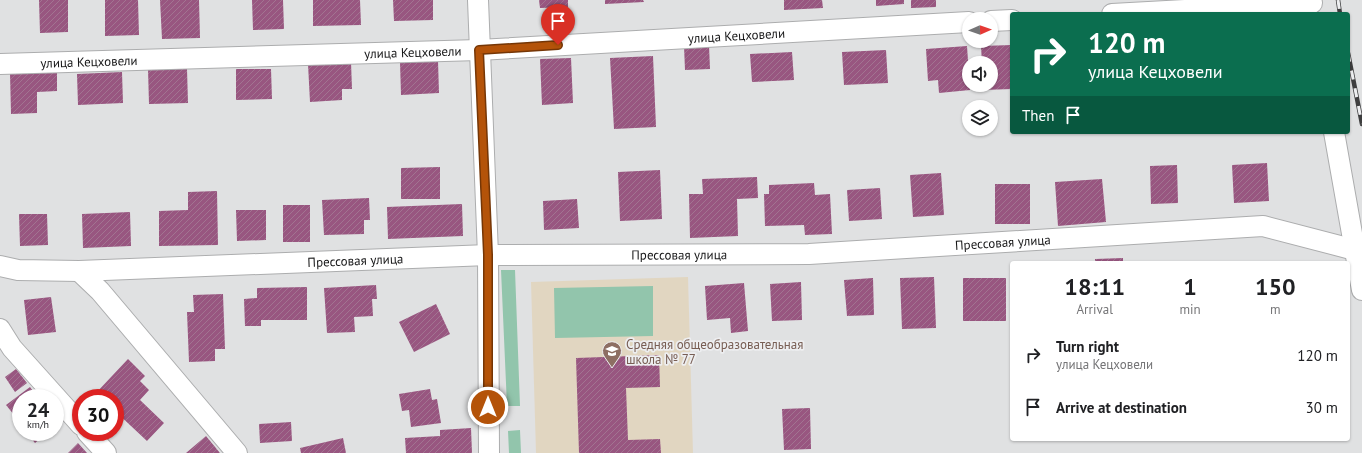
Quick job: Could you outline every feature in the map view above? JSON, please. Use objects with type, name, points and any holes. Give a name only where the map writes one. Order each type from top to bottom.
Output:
[{"type":"street","points":[[478,0],[488,255],[489,453]]},
{"type":"street","points":[[1162,12],[1312,6]]},
{"type":"street","points":[[998,21],[1010,20]]},
{"type":"street","name":"улица Кецховели","points":[[0,64],[479,50],[962,22]]},
{"type":"street","points":[[1334,134],[1362,290]]},
{"type":"street","name":"Прессовая улица","points":[[0,266],[18,270],[79,271],[488,255],[810,254],[1263,226],[1355,250]]},
{"type":"street","points":[[79,271],[100,291],[238,453]]},
{"type":"street","points":[[0,329],[12,348],[72,415]]},
{"type":"street","points":[[95,441],[106,453]]},
{"type":"shaded area","name":"Средняя общеобразовательная школа № 77","points":[[688,277],[693,453],[536,453],[531,282]]},
{"type":"green space","points":[[501,270],[515,270],[520,406],[507,406]]},
{"type":"green space","points":[[653,286],[653,336],[555,338],[554,288]]},
{"type":"green space","points":[[520,430],[521,453],[509,453],[508,431]]},
{"type":"building","points":[[39,0],[68,0],[68,32],[40,33]]},
{"type":"building","points":[[105,0],[138,0],[139,35],[105,36]]},
{"type":"building","points":[[160,0],[199,0],[200,38],[162,39]]},
{"type":"building","points":[[252,0],[283,0],[284,29],[253,30]]},
{"type":"building","points":[[313,0],[360,0],[361,25],[313,26]]},
{"type":"building","points":[[393,0],[433,0],[433,20],[394,21]]},
{"type":"building","points":[[539,0],[568,0],[568,7],[540,8]]},
{"type":"building","points":[[605,0],[643,0],[644,2],[605,4]]},
{"type":"building","points":[[784,0],[822,0],[823,8],[784,10]]},
{"type":"building","points":[[876,0],[904,0],[904,4],[876,6]]},
{"type":"building","points":[[911,0],[936,0],[936,7],[911,8]]},
{"type":"building","points":[[709,45],[710,69],[685,70],[684,46]]},
{"type":"building","points":[[998,45],[1010,45],[1010,89],[998,89],[998,56],[982,56],[981,48],[998,48]]},
{"type":"building","points":[[962,46],[962,48],[967,48],[968,56],[962,56],[962,91],[939,93],[938,80],[928,81],[926,49]]},
{"type":"building","points":[[886,50],[888,83],[844,85],[842,52]]},
{"type":"building","points":[[792,52],[794,80],[752,82],[750,54]]},
{"type":"building","points":[[653,56],[656,127],[614,129],[610,58]]},
{"type":"building","points":[[571,58],[573,103],[542,105],[540,59]]},
{"type":"building","points":[[438,61],[439,93],[401,95],[400,62]]},
{"type":"building","points":[[351,62],[352,89],[342,89],[342,100],[310,102],[308,64]]},
{"type":"building","points":[[148,69],[187,69],[188,103],[149,104]]},
{"type":"building","points":[[236,69],[271,69],[272,99],[236,100]]},
{"type":"building","points":[[57,71],[57,91],[37,92],[37,113],[11,114],[10,73]]},
{"type":"building","points":[[122,72],[123,103],[78,105],[77,74]]},
{"type":"building","points":[[1267,163],[1269,201],[1234,203],[1232,165]]},
{"type":"building","points":[[1177,165],[1178,203],[1151,204],[1150,166]]},
{"type":"building","points":[[440,167],[440,199],[401,199],[401,168]]},
{"type":"building","points":[[660,170],[662,219],[620,221],[618,172]]},
{"type":"building","points":[[941,173],[944,215],[913,217],[910,175]]},
{"type":"building","points":[[757,177],[758,198],[737,199],[738,236],[690,238],[689,194],[703,194],[702,179]]},
{"type":"building","points":[[1102,179],[1106,222],[1058,226],[1055,182]]},
{"type":"building","points":[[814,183],[815,195],[830,194],[832,234],[805,235],[804,225],[765,226],[764,194],[769,194],[769,185]]},
{"type":"building","points":[[995,184],[1030,184],[1030,224],[995,224]]},
{"type":"building","points":[[880,188],[882,219],[849,221],[847,190]]},
{"type":"building","points":[[217,191],[218,245],[159,246],[159,211],[188,210],[188,192]]},
{"type":"building","points":[[369,198],[370,220],[364,220],[364,234],[324,235],[322,200]]},
{"type":"building","points":[[577,199],[579,228],[544,230],[543,201]]},
{"type":"building","points":[[462,204],[463,236],[388,239],[387,207]]},
{"type":"building","points":[[283,205],[310,205],[310,242],[283,242]]},
{"type":"building","points":[[236,210],[266,210],[266,240],[237,241]]},
{"type":"building","points":[[130,212],[131,246],[83,248],[82,214]]},
{"type":"building","points":[[19,214],[47,214],[48,245],[20,246]]},
{"type":"building","points":[[1123,258],[1123,261],[1095,261],[1095,259]]},
{"type":"building","points":[[934,277],[936,328],[902,329],[900,278]]},
{"type":"building","points":[[873,278],[874,315],[847,316],[844,280]]},
{"type":"building","points":[[963,278],[1006,278],[1006,321],[963,321]]},
{"type":"building","points":[[801,282],[802,320],[772,321],[770,284]]},
{"type":"building","points":[[744,283],[748,331],[731,333],[730,318],[707,320],[705,286]]},
{"type":"building","points":[[376,285],[377,299],[372,299],[373,316],[354,317],[355,332],[327,333],[324,288]]},
{"type":"building","points":[[307,287],[307,320],[261,320],[261,326],[245,326],[244,299],[257,298],[257,288]]},
{"type":"building","points":[[223,294],[225,349],[215,349],[215,361],[189,362],[187,312],[194,312],[193,295]]},
{"type":"building","points":[[51,297],[56,332],[28,335],[24,300]]},
{"type":"building","points":[[436,304],[450,334],[414,352],[399,322]]},
{"type":"building","points":[[659,355],[660,387],[626,388],[628,440],[660,439],[661,453],[579,453],[576,358]]},
{"type":"building","points":[[128,359],[145,376],[140,381],[149,390],[140,400],[164,423],[147,441],[124,419],[124,389],[100,389]]},
{"type":"building","points":[[16,369],[27,383],[19,389],[13,389],[5,377]]},
{"type":"building","points":[[430,389],[432,400],[437,399],[441,423],[411,427],[409,410],[402,411],[399,394]]},
{"type":"building","points":[[12,400],[12,412],[6,405]]},
{"type":"building","points":[[810,408],[811,449],[784,450],[782,409]]},
{"type":"building","points":[[291,422],[292,441],[260,443],[259,424]]},
{"type":"building","points":[[471,428],[472,453],[406,453],[405,438],[440,436],[440,430]]},
{"type":"building","points":[[206,436],[220,453],[186,453]]},
{"type":"building","points":[[343,438],[346,453],[301,453],[300,448]]},
{"type":"building","points":[[78,443],[87,453],[68,453]]},
{"type":"railway","points":[[1338,0],[1340,12]]},
{"type":"railway","points":[[1350,63],[1362,124]]},
{"type":"place","name":"Средняя общеобразовательная школа № 77","points":[[612,368]]},
{"type":"route","points":[[488,407],[488,255],[479,50],[558,45]]}]
